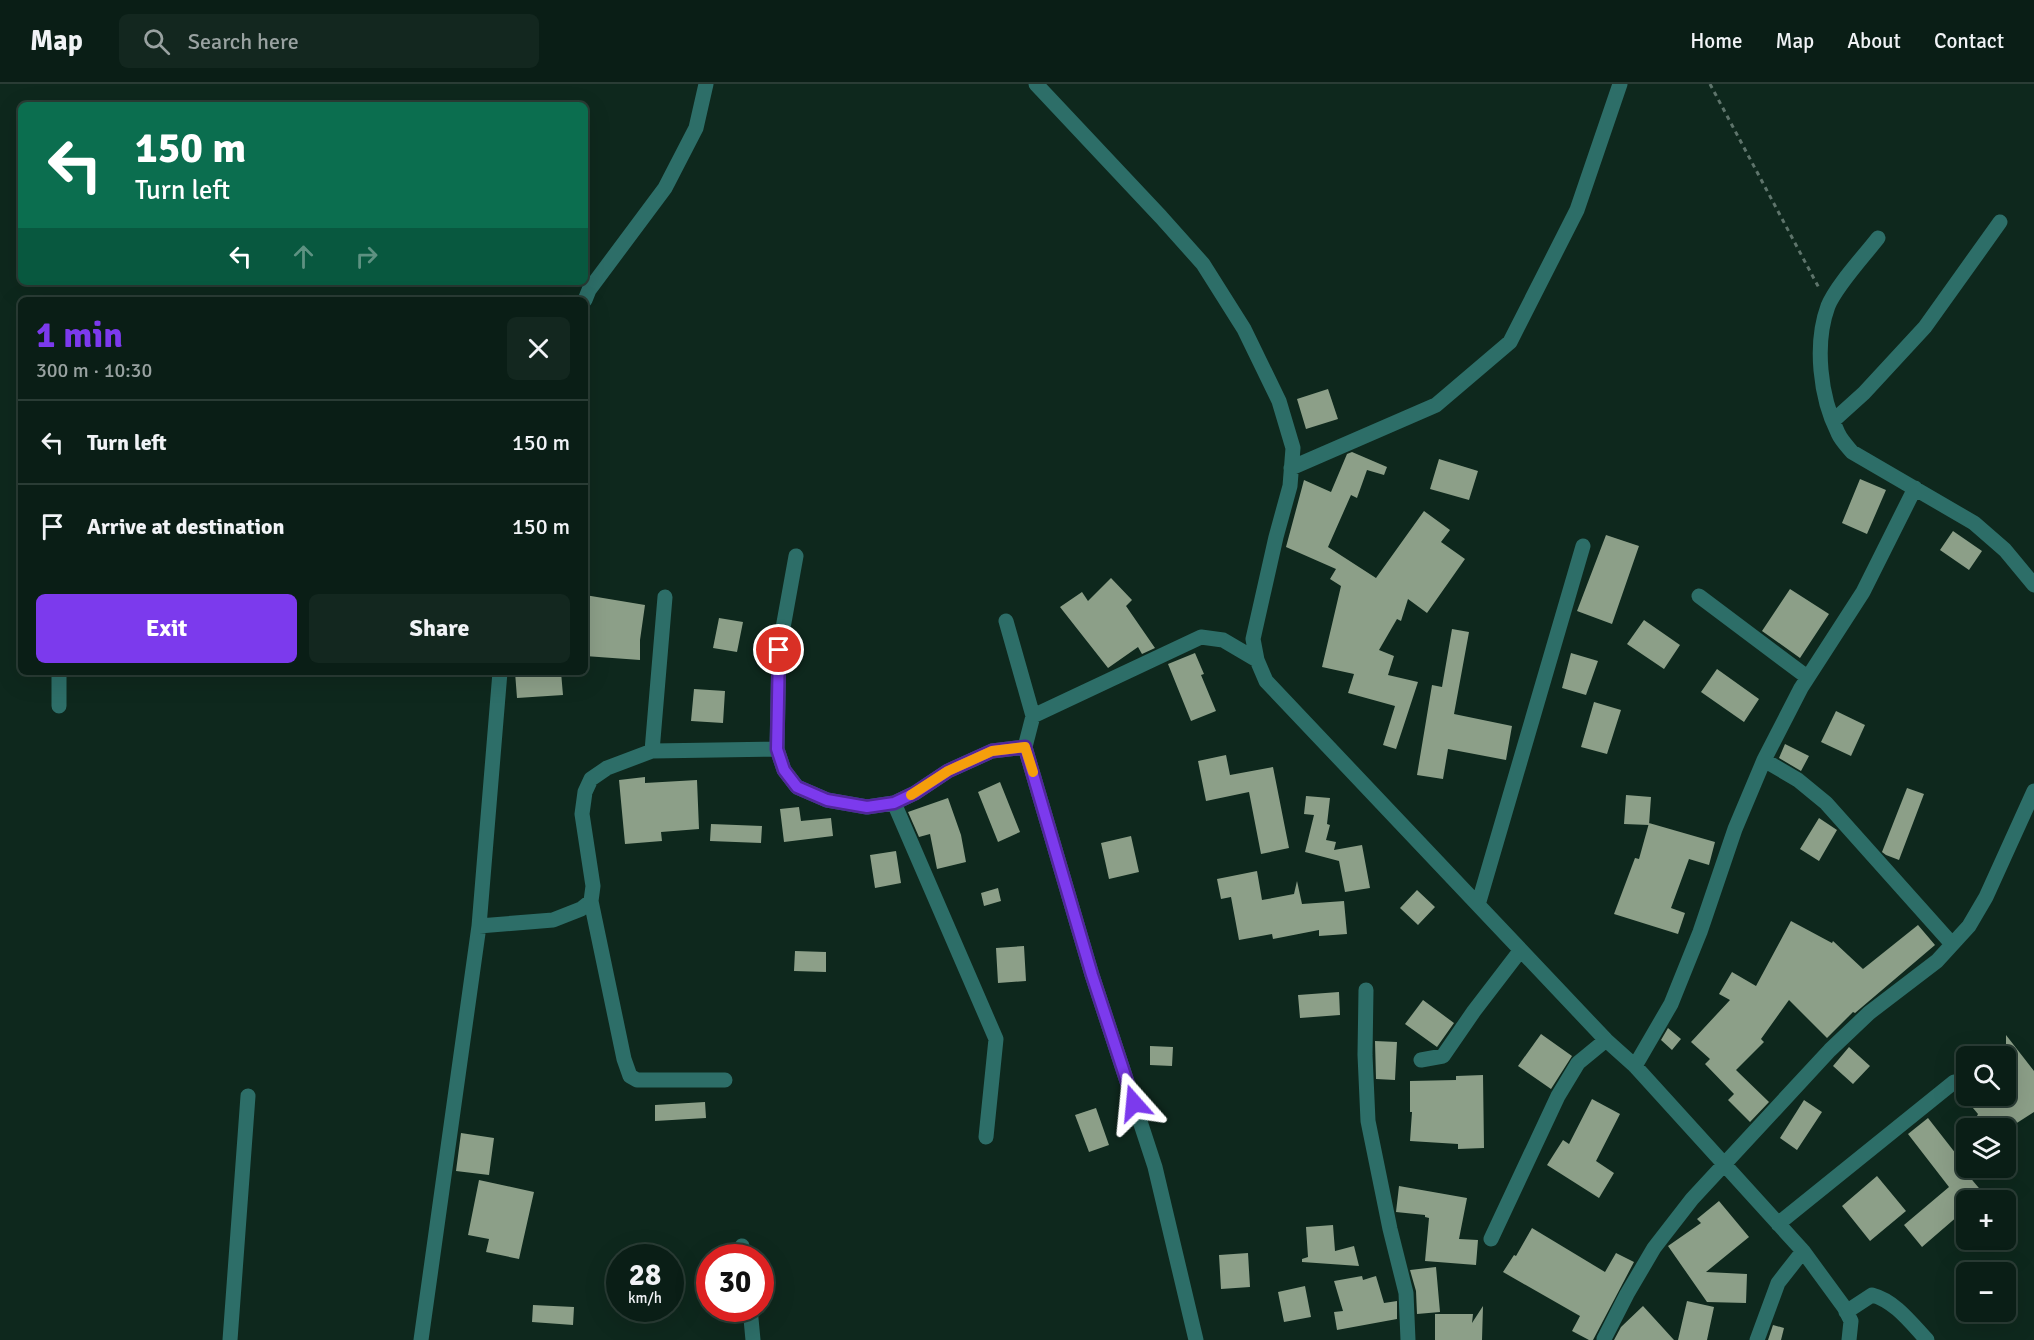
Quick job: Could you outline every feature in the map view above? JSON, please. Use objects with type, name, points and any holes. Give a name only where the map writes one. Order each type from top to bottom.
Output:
[{"type":"street","points":[[586,297],[589,290],[665,188],[696,128],[706,84]]},
{"type":"street","points":[[1036,84],[1203,264],[1244,329],[1279,401],[1293,448],[1290,486],[1253,639],[1257,660],[1266,681],[1520,951],[1606,1040],[1635,1066],[1803,1251],[1851,1321],[1849,1340]]},
{"type":"street","points":[[1291,468],[1436,405],[1510,342],[1577,210],[1620,84]]},
{"type":"street","points":[[1833,421],[1864,393],[1925,327],[2000,222]]},
{"type":"street","points":[[1878,238],[1828,305],[1820,360],[1823,392],[1838,435],[1852,452],[1974,523],[2005,550],[2034,585]]},
{"type":"street","points":[[1635,1066],[1671,1004],[1700,932],[1735,829],[1764,760],[1808,677],[1863,592],[1915,488]]},
{"type":"street","points":[[1478,905],[1583,546]]},
{"type":"street","points":[[796,556],[779,650],[777,749],[784,770],[797,787],[827,800],[867,807],[894,803],[915,793],[948,771],[992,751],[1025,747]]},
{"type":"street","points":[[1699,596],[1808,677]]},
{"type":"street","points":[[652,752],[665,597]]},
{"type":"street","points":[[1006,621],[1034,716],[1025,747],[1092,975],[1155,1167],[1196,1340]]},
{"type":"street","points":[[1034,716],[1201,637],[1223,640],[1257,660]]},
{"type":"street","points":[[58,675],[59,706]]},
{"type":"street","points":[[422,1340],[479,926],[500,675]]},
{"type":"street","points":[[725,1080],[637,1080],[630,1076],[624,1059],[591,901],[593,886],[582,814],[585,792],[591,779],[607,768],[652,752],[777,749]]},
{"type":"street","points":[[1764,760],[1798,780],[1826,803],[1952,944]]},
{"type":"street","points":[[1604,1339],[1654,1248],[1692,1198],[1869,1013],[1937,961],[1969,926],[1986,897],[2034,791]]},
{"type":"street","points":[[894,803],[996,1040],[986,1137]]},
{"type":"street","points":[[479,926],[553,920],[580,909],[591,901]]},
{"type":"street","points":[[1421,1060],[1443,1056],[1520,951]]},
{"type":"street","points":[[1366,990],[1365,1054],[1368,1121],[1406,1293],[1408,1340]]},
{"type":"street","points":[[1491,1239],[1558,1096],[1578,1063],[1606,1040]]},
{"type":"street","points":[[1778,1224],[1954,1082]]},
{"type":"street","points":[[230,1340],[248,1096]]},
{"type":"street","points":[[1757,1340],[1778,1283],[1803,1251]]},
{"type":"street","points":[[1846,1312],[1872,1294],[1883,1297],[1927,1340]]},
{"type":"street","points":[[751,1322],[753,1340]]},
{"type":"path","points":[[1710,84],[1828,305]]},
{"type":"building","points":[[1328,389],[1338,419],[1306,429],[1297,399]]},
{"type":"building","points":[[1352,452],[1387,467],[1384,475],[1367,470],[1357,498],[1351,495],[1328,547],[1376,578],[1424,511],[1450,530],[1441,542],[1465,559],[1427,613],[1408,599],[1401,621],[1397,619],[1379,650],[1394,656],[1388,675],[1418,682],[1396,749],[1383,745],[1395,706],[1348,693],[1354,674],[1322,667],[1341,586],[1330,579],[1336,569],[1286,547],[1304,480],[1331,492],[1347,454]]},
{"type":"building","points":[[1439,459],[1478,471],[1469,500],[1430,489]]},
{"type":"building","points":[[1860,479],[1886,490],[1867,534],[1842,523]]},
{"type":"building","points":[[1953,531],[1982,551],[1969,570],[1940,550]]},
{"type":"building","points":[[1606,535],[1639,546],[1612,624],[1577,611]]},
{"type":"building","points":[[1111,578],[1132,600],[1126,606],[1155,648],[1142,654],[1138,647],[1108,668],[1060,607],[1082,592],[1088,601]]},
{"type":"building","points":[[1790,589],[1829,614],[1800,658],[1762,631]]},
{"type":"building","points":[[588,596],[645,605],[640,640],[640,660],[588,656]]},
{"type":"building","points":[[719,618],[743,622],[737,652],[713,648]]},
{"type":"building","points":[[1644,620],[1680,645],[1664,669],[1627,644]]},
{"type":"building","points":[[1452,629],[1469,632],[1454,714],[1512,726],[1506,760],[1448,749],[1443,779],[1417,775],[1432,685],[1442,687]]},
{"type":"building","points":[[1195,653],[1204,674],[1201,675],[1216,711],[1191,721],[1168,664]]},
{"type":"building","points":[[1571,653],[1598,661],[1586,695],[1562,688]]},
{"type":"building","points":[[1717,669],[1759,699],[1744,722],[1701,692]]},
{"type":"building","points":[[515,675],[561,675],[563,695],[517,698]]},
{"type":"building","points":[[694,689],[725,691],[723,723],[691,721]]},
{"type":"building","points":[[1594,702],[1621,710],[1607,754],[1581,747]]},
{"type":"building","points":[[1836,711],[1865,725],[1851,756],[1821,742]]},
{"type":"building","points":[[1785,744],[1809,756],[1801,771],[1779,758]]},
{"type":"building","points":[[1226,755],[1230,775],[1273,767],[1289,848],[1261,854],[1249,792],[1206,801],[1198,761]]},
{"type":"building","points":[[645,777],[645,783],[697,780],[699,829],[661,832],[662,841],[625,844],[619,780]]},
{"type":"building","points":[[1000,782],[1020,832],[998,842],[978,792]]},
{"type":"building","points":[[1907,788],[1924,794],[1899,860],[1882,852]]},
{"type":"building","points":[[1626,795],[1651,797],[1649,825],[1624,824]]},
{"type":"building","points":[[1306,796],[1330,798],[1327,824],[1330,825],[1326,840],[1336,842],[1334,850],[1362,845],[1370,888],[1345,892],[1339,861],[1305,852],[1314,815],[1304,814]]},
{"type":"building","points":[[948,798],[961,835],[966,862],[937,869],[930,834],[919,837],[908,812]]},
{"type":"building","points":[[799,807],[801,821],[831,818],[833,836],[784,842],[780,809]]},
{"type":"building","points":[[1819,818],[1837,830],[1819,861],[1800,849]]},
{"type":"building","points":[[1649,823],[1715,842],[1709,865],[1689,859],[1671,908],[1685,913],[1678,934],[1614,914],[1635,858],[1639,859]]},
{"type":"building","points":[[711,824],[762,826],[761,843],[710,841]]},
{"type":"building","points":[[1131,836],[1139,872],[1109,879],[1101,843]]},
{"type":"building","points":[[896,851],[901,883],[875,888],[870,855]]},
{"type":"building","points":[[1257,871],[1262,900],[1294,894],[1297,881],[1302,904],[1344,901],[1347,934],[1319,936],[1319,930],[1273,939],[1272,934],[1239,940],[1231,897],[1221,899],[1217,879]]},
{"type":"building","points":[[998,888],[1001,901],[984,906],[981,893]]},
{"type":"building","points":[[1417,890],[1435,907],[1418,925],[1400,908]]},
{"type":"building","points":[[1791,921],[1832,943],[1833,941],[1863,969],[1918,925],[1935,945],[1855,1013],[1853,1012],[1827,1038],[1789,1000],[1761,1039],[1764,1042],[1736,1070],[1769,1102],[1750,1122],[1728,1100],[1734,1094],[1705,1064],[1710,1059],[1691,1042],[1730,1000],[1719,994],[1732,972],[1756,986]]},
{"type":"building","points":[[1024,946],[1026,981],[998,983],[996,948]]},
{"type":"building","points":[[795,951],[826,952],[826,972],[794,971]]},
{"type":"building","points":[[1339,992],[1340,1015],[1300,1018],[1298,995]]},
{"type":"building","points":[[1423,1000],[1454,1023],[1437,1047],[1405,1024]]},
{"type":"building","points":[[1668,1028],[1681,1039],[1672,1050],[1661,1040]]},
{"type":"building","points":[[1541,1034],[1572,1056],[1551,1089],[1518,1066]]},
{"type":"building","points":[[2006,1035],[2015,1046],[2006,1046]]},
{"type":"building","points":[[1375,1041],[1397,1042],[1395,1080],[1376,1079]]},
{"type":"building","points":[[1150,1046],[1173,1047],[1172,1066],[1150,1065]]},
{"type":"building","points":[[1849,1047],[1870,1066],[1853,1084],[1833,1066]]},
{"type":"building","points":[[2016,1048],[2034,1071],[2034,1112],[2016,1124],[2016,1118],[1978,1118],[1978,1114],[1971,1106],[2016,1106]]},
{"type":"building","points":[[1483,1075],[1484,1148],[1458,1149],[1458,1144],[1410,1141],[1412,1112],[1410,1112],[1410,1081],[1456,1080],[1456,1076]]},
{"type":"building","points":[[1592,1099],[1620,1114],[1596,1161],[1614,1173],[1599,1198],[1547,1165],[1563,1140],[1569,1144]]},
{"type":"building","points":[[1804,1100],[1822,1112],[1797,1150],[1780,1138]]},
{"type":"building","points":[[705,1102],[706,1118],[655,1121],[655,1105]]},
{"type":"building","points":[[1096,1108],[1109,1145],[1089,1152],[1075,1115]]},
{"type":"building","points":[[1928,1118],[1956,1154],[1956,1178],[1970,1178],[1981,1190],[1956,1190],[1956,1218],[1922,1247],[1904,1225],[1949,1187],[1908,1134]]},
{"type":"building","points":[[461,1133],[494,1138],[489,1175],[456,1171]]},
{"type":"building","points":[[1877,1176],[1906,1211],[1870,1241],[1842,1206]]},
{"type":"building","points":[[479,1180],[534,1192],[519,1259],[486,1252],[489,1239],[468,1235]]},
{"type":"building","points":[[1399,1186],[1467,1198],[1459,1239],[1478,1240],[1476,1265],[1425,1261],[1429,1218],[1425,1215],[1396,1212]]},
{"type":"building","points":[[1719,1201],[1749,1237],[1706,1272],[1747,1274],[1746,1303],[1707,1302],[1668,1246],[1701,1223],[1697,1219]]},
{"type":"building","points":[[1333,1225],[1335,1251],[1354,1246],[1359,1266],[1302,1262],[1302,1259],[1308,1257],[1306,1227]]},
{"type":"building","points":[[1532,1228],[1605,1272],[1616,1253],[1634,1262],[1593,1340],[1572,1331],[1580,1316],[1503,1272],[1514,1255],[1516,1256]]},
{"type":"building","points":[[1248,1253],[1250,1287],[1221,1289],[1219,1255]]},
{"type":"building","points":[[1436,1267],[1440,1312],[1417,1314],[1416,1291],[1410,1270]]},
{"type":"building","points":[[1362,1276],[1363,1280],[1376,1276],[1384,1303],[1397,1301],[1397,1319],[1337,1330],[1334,1312],[1343,1311],[1334,1281]]},
{"type":"building","points":[[1305,1286],[1311,1317],[1284,1322],[1278,1292]]},
{"type":"building","points":[[1687,1301],[1714,1307],[1707,1340],[1678,1340]]},
{"type":"building","points":[[533,1305],[574,1307],[573,1325],[532,1322]]},
{"type":"building","points":[[1483,1306],[1482,1340],[1435,1340],[1435,1314],[1473,1314],[1472,1323]]},
{"type":"building","points":[[1643,1306],[1674,1340],[1614,1340],[1621,1327]]},
{"type":"building","points":[[1773,1325],[1784,1328],[1781,1340],[1768,1340]]},
{"type":"slow traffic","points":[[911,795],[948,771],[992,751],[1025,747],[1033,772]]},
{"type":"route","points":[[779,650],[777,749],[784,770],[797,787],[827,800],[867,807],[894,803],[915,793],[948,771],[992,751],[1025,747],[1092,975],[1134,1103]]}]
